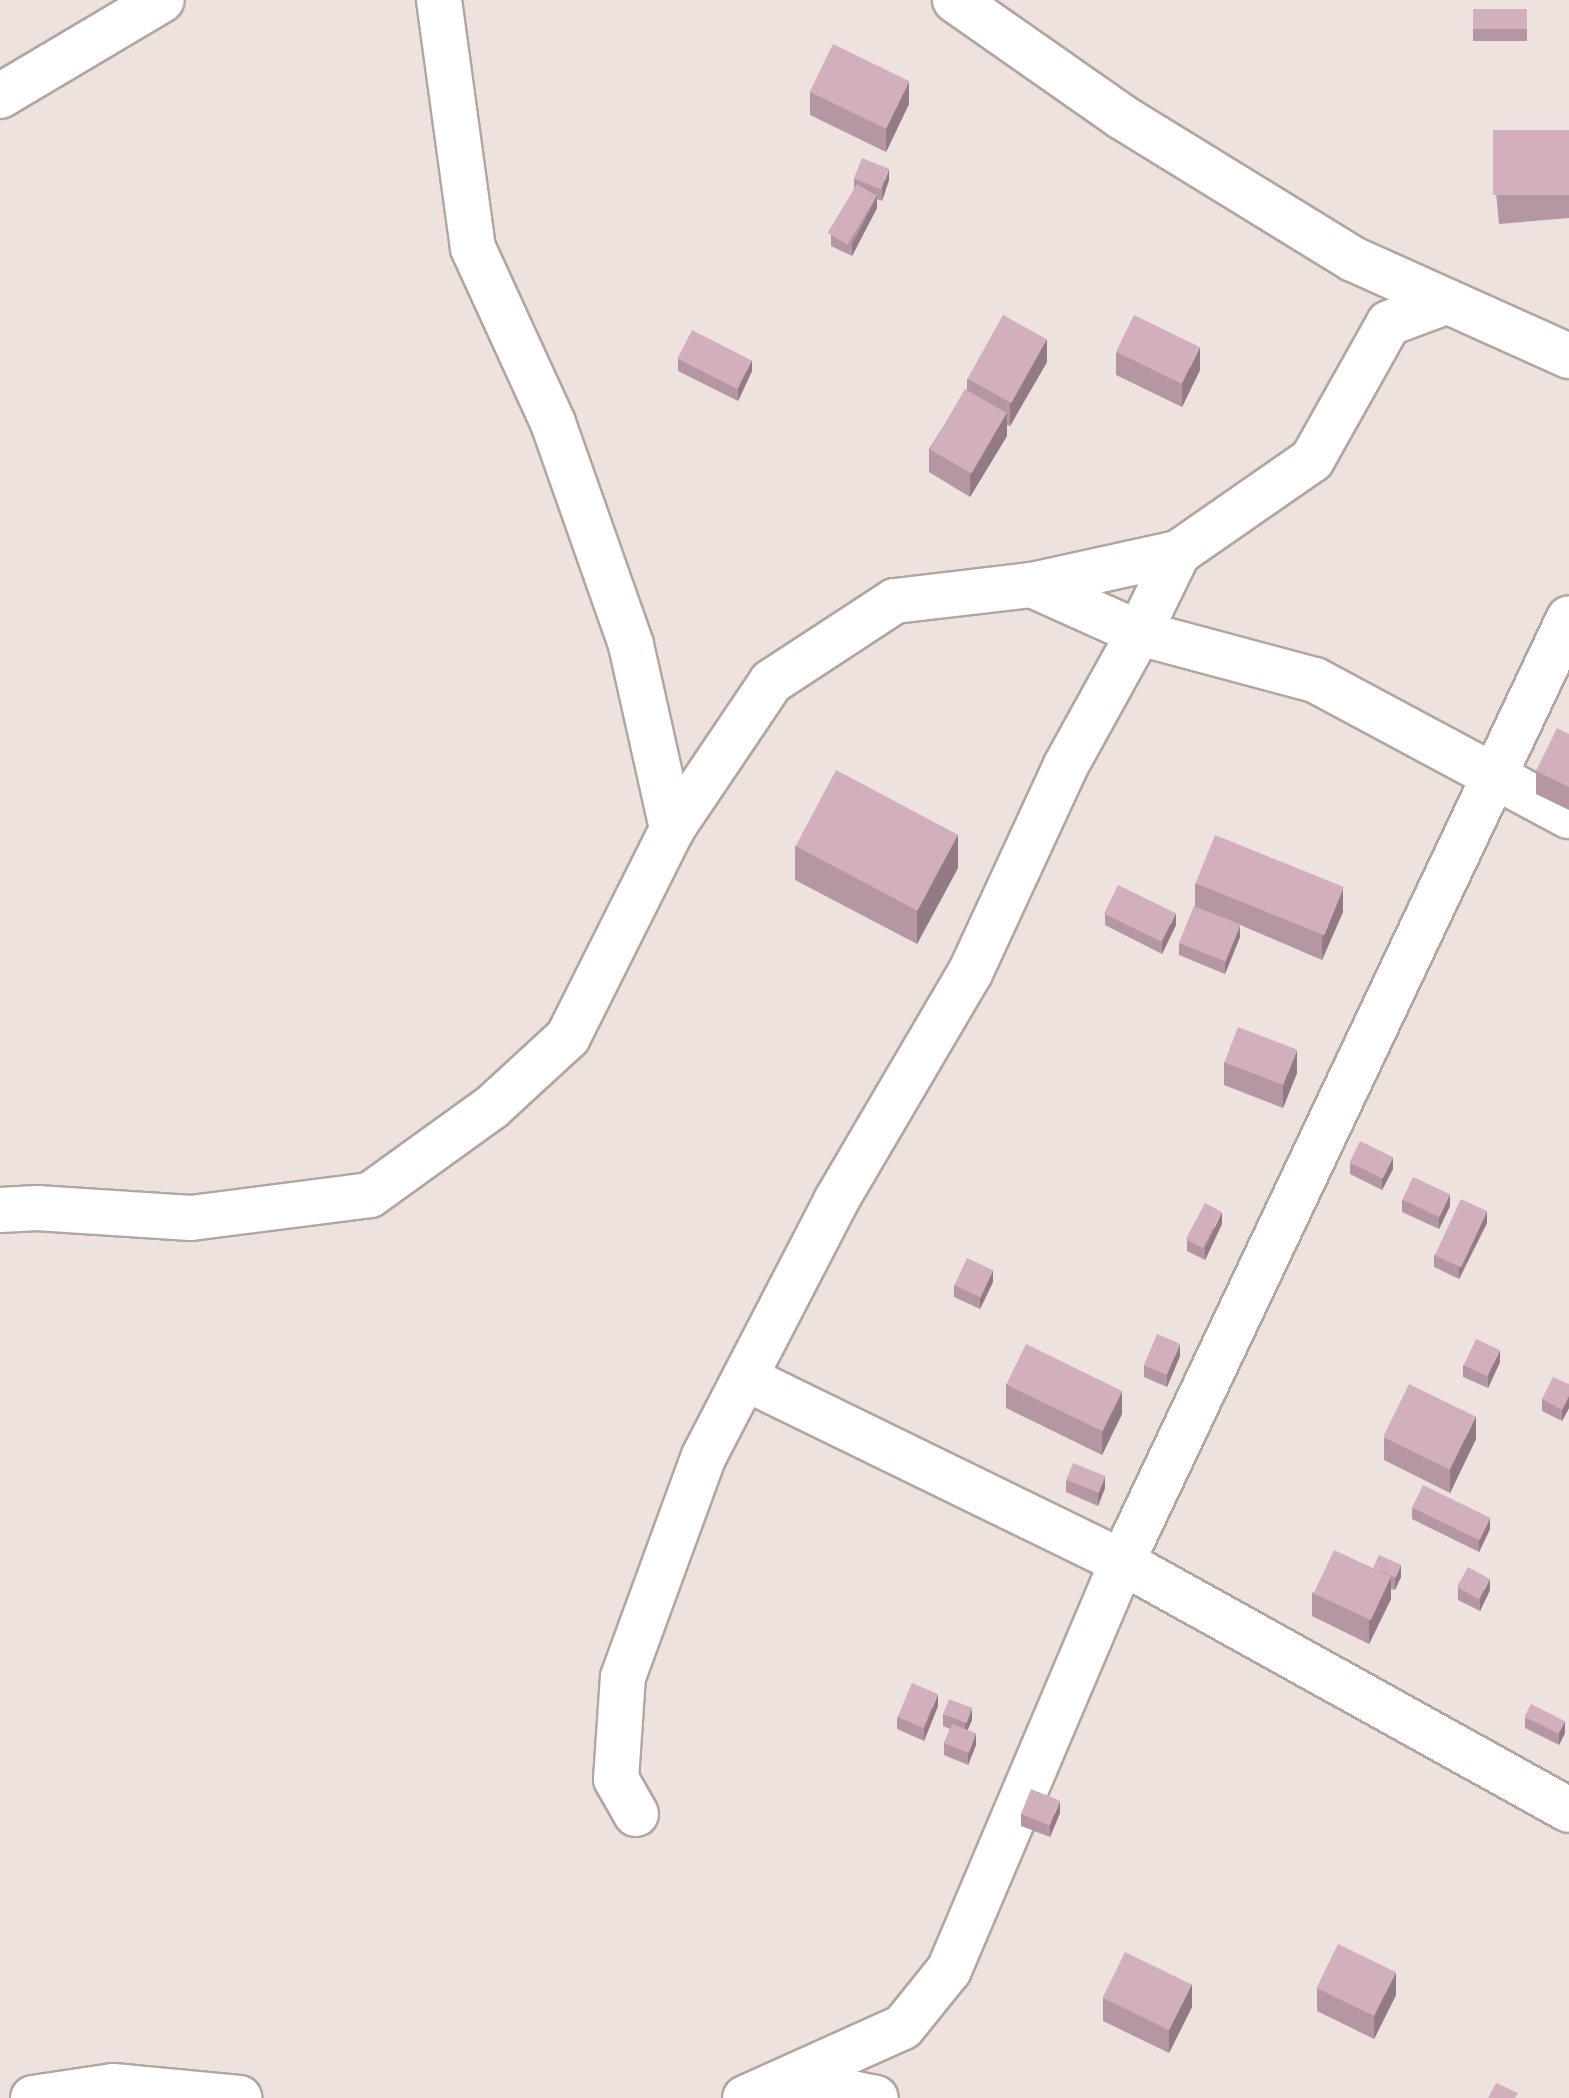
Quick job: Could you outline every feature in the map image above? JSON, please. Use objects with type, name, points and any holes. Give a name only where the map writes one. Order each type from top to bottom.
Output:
[{"type":"street","points":[[0,96],[162,0]]},
{"type":"street","points":[[439,0],[473,248],[553,423],[631,645],[672,829]]},
{"type":"street","points":[[955,0],[1122,117],[1353,259],[1569,356]]},
{"type":"street","points":[[0,1210],[37,1208],[191,1218],[370,1195],[492,1107],[568,1037],[672,829],[771,682],[895,601],[1032,585],[1178,553],[1312,460],[1389,323],[1446,302]]},
{"type":"street","points":[[636,1814],[616,1779],[623,1677],[704,1456],[836,1201],[970,973],[1065,767],[1139,633],[1178,553]]},
{"type":"street","points":[[1032,585],[1139,633],[1315,680],[1569,816]]},
{"type":"street","points":[[754,2095],[903,2027],[949,1970],[1122,1562],[1569,618]]},
{"type":"street","points":[[745,1378],[1122,1562],[1569,1810]]},
{"type":"street","points":[[33,2098],[113,2086],[239,2098]]},
{"type":"street","points":[[754,2095],[856,2094],[876,2098]]},
{"type":"building","points":[[1473,9],[1527,9],[1527,29],[1473,29]]},
{"type":"building","points":[[833,44],[909,81],[886,129],[810,92]]},
{"type":"building","points":[[1493,130],[1569,130],[1569,195],[1493,195]]},
{"type":"building","points":[[862,158],[889,169],[881,189],[854,178]]},
{"type":"building","points":[[857,184],[877,196],[847,245],[828,233]]},
{"type":"building","points":[[1003,315],[1047,339],[1011,403],[968,379]]},
{"type":"building","points":[[1134,315],[1200,347],[1182,384],[1116,352]]},
{"type":"building","points":[[692,330],[752,360],[737,389],[677,359]]},
{"type":"building","points":[[965,389],[1007,413],[972,474],[930,450]]},
{"type":"building","points":[[1557,728],[1569,734],[1569,787],[1536,771]]},
{"type":"building","points":[[836,770],[958,835],[917,911],[796,846]]},
{"type":"building","points":[[1215,835],[1344,887],[1324,935],[1196,883]]},
{"type":"building","points":[[1118,885],[1176,913],[1161,942],[1104,914]]},
{"type":"building","points":[[1194,906],[1240,925],[1225,962],[1179,943]]},
{"type":"building","points":[[1238,1027],[1297,1050],[1283,1085],[1224,1062]]},
{"type":"building","points":[[1360,1141],[1393,1157],[1383,1179],[1349,1163]]},
{"type":"building","points":[[1413,1177],[1450,1194],[1440,1217],[1402,1200]]},
{"type":"building","points":[[1461,1199],[1487,1211],[1461,1267],[1435,1255]]},
{"type":"building","points":[[1205,1203],[1222,1212],[1203,1248],[1186,1239]]},
{"type":"building","points":[[967,1258],[993,1270],[981,1297],[954,1285]]},
{"type":"building","points":[[1157,1334],[1180,1344],[1167,1375],[1144,1365]]},
{"type":"building","points":[[1476,1339],[1500,1350],[1487,1376],[1464,1365]]},
{"type":"building","points":[[1026,1344],[1122,1391],[1102,1431],[1006,1384]]},
{"type":"building","points":[[1553,1377],[1569,1384],[1569,1396],[1562,1410],[1542,1399]]},
{"type":"building","points":[[1409,1384],[1476,1416],[1450,1469],[1383,1437]]},
{"type":"building","points":[[1073,1463],[1105,1476],[1099,1493],[1066,1480]]},
{"type":"building","points":[[1423,1485],[1490,1518],[1479,1540],[1412,1507]]},
{"type":"building","points":[[1334,1550],[1391,1577],[1371,1620],[1314,1594]]},
{"type":"building","points":[[1379,1555],[1401,1565],[1395,1578],[1373,1568]]},
{"type":"building","points":[[1468,1567],[1490,1579],[1479,1599],[1457,1587]]},
{"type":"building","points":[[912,1683],[938,1694],[923,1728],[898,1717]]},
{"type":"building","points":[[949,1699],[972,1708],[967,1723],[943,1714]]},
{"type":"building","points":[[1531,1704],[1565,1721],[1559,1734],[1525,1716]]},
{"type":"building","points":[[952,1724],[976,1733],[969,1753],[944,1744]]},
{"type":"building","points":[[1031,1789],[1060,1801],[1050,1826],[1021,1814]]},
{"type":"building","points":[[1338,1944],[1396,1972],[1374,2016],[1317,1988]]},
{"type":"building","points":[[1125,1952],[1192,1984],[1169,2030],[1103,1998]]},
{"type":"building","points":[[1496,2083],[1518,2093],[1515,2098],[1488,2098]]}]
